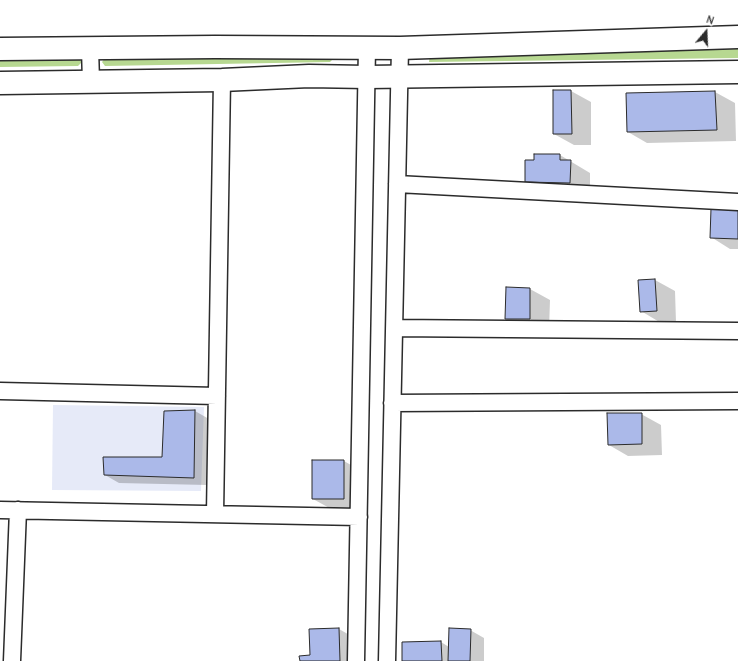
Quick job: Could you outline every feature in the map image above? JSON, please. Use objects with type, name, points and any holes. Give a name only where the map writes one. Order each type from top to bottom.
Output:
[{"type":"main road","points":[[0,49],[400,48],[738,37]]},
{"type":"main road","points":[[0,83],[222,80],[309,76],[399,77],[738,72]]},
{"type":"street","points":[[356,661],[368,47]]},
{"type":"street","points":[[90,48],[91,82]]},
{"type":"street","points":[[387,661],[400,48]]},
{"type":"street","points":[[215,514],[222,80]]},
{"type":"street","points":[[397,184],[738,202]]},
{"type":"street","points":[[394,328],[738,331]]},
{"type":"street","points":[[0,391],[217,396]]},
{"type":"street","points":[[392,403],[738,401]]},
{"type":"street","points":[[0,510],[359,517]]},
{"type":"street","points":[[12,661],[18,510]]},
{"type":"shaded area","points":[[53,405],[204,407],[201,491],[52,490]]},
{"type":"green space","points":[[738,49],[738,58],[429,62],[430,53]]},
{"type":"green space","points":[[106,57],[334,58],[330,62],[105,66],[102,62]]},
{"type":"green space","points":[[78,58],[82,62],[78,66],[0,67],[0,59]]},
{"type":"building","points":[[553,90],[571,90],[572,134],[553,134]]},
{"type":"building","points":[[715,91],[717,130],[627,132],[626,93]]},
{"type":"building","points":[[534,154],[560,154],[560,160],[571,160],[570,183],[525,182],[525,160],[534,160]]},
{"type":"building","points":[[711,209],[738,210],[738,239],[710,238]]},
{"type":"building","points":[[655,279],[657,311],[640,312],[638,280]]},
{"type":"building","points":[[506,287],[530,288],[530,319],[505,319]]},
{"type":"building","points":[[195,410],[194,478],[104,475],[103,457],[162,457],[164,411]]},
{"type":"building","points":[[607,413],[642,413],[642,444],[608,445]]},
{"type":"building","points":[[312,460],[344,460],[344,499],[312,499]]},
{"type":"building","points":[[339,628],[340,661],[300,661],[299,656],[310,655],[309,629]]},
{"type":"building","points":[[449,628],[471,629],[470,661],[448,661]]},
{"type":"building","points":[[441,641],[442,661],[402,661],[402,642]]}]
